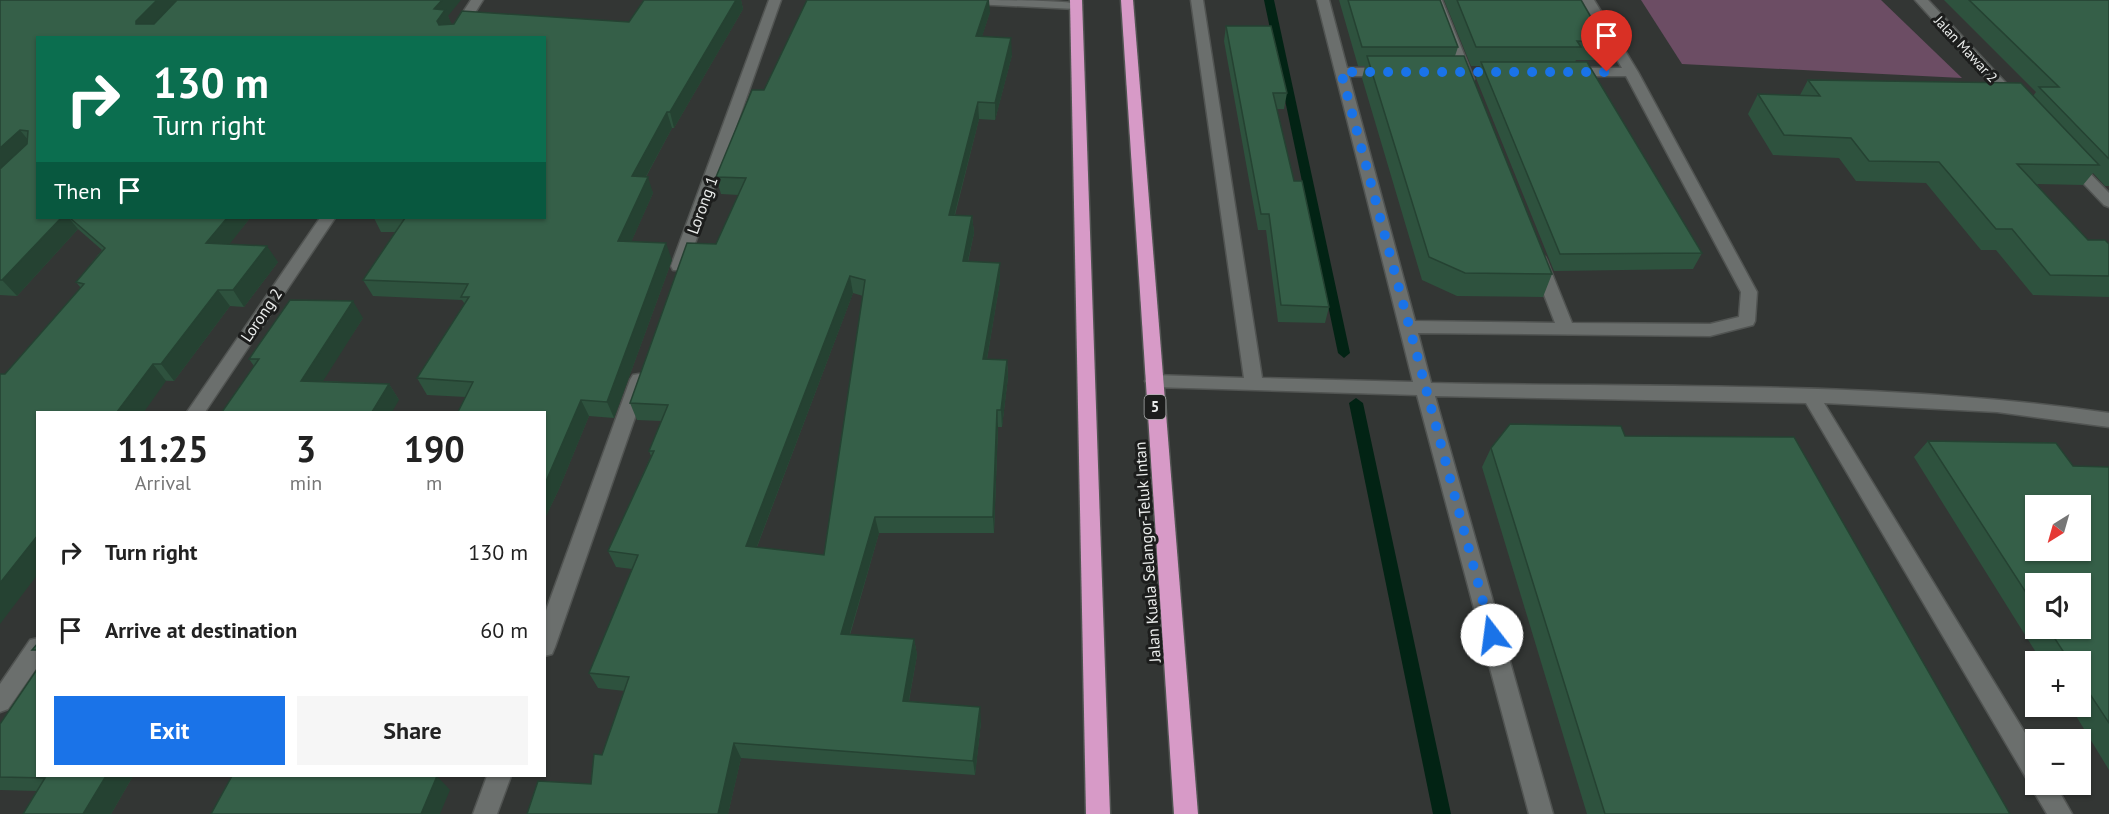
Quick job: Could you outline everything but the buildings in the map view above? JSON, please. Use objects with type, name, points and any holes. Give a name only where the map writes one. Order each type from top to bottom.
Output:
[{"type":"highway","name":"Jalan Kuala Selangor-Teluk Intan","points":[[1127,0],[1186,814]]},
{"type":"highway","points":[[1076,3],[1098,814]]},
{"type":"street","points":[[453,36],[477,0]]},
{"type":"street","name":"Lorong 1","points":[[672,286],[775,0]]},
{"type":"street","points":[[973,0],[1076,3]]},
{"type":"street","points":[[1197,0],[1254,384]]},
{"type":"street","points":[[1323,0],[1424,390],[1541,814]]},
{"type":"street","points":[[1436,0],[1473,93]]},
{"type":"street","points":[[1408,327],[1710,330],[1747,321],[1749,292],[1631,72],[1588,0]]},
{"type":"street","name":"Jalan Mawar 2","points":[[1921,0],[2023,111]]},
{"type":"street","points":[[1341,72],[1397,72]]},
{"type":"street","points":[[1560,72],[1631,72]]},
{"type":"street","points":[[2063,153],[2102,187],[2109,202]]},
{"type":"street","name":"Lorong 2","points":[[197,411],[326,219]]},
{"type":"street","points":[[1532,243],[1566,329]]},
{"type":"street","points":[[546,641],[644,364]]},
{"type":"street","points":[[1154,381],[1424,390],[1811,396],[2039,408],[2109,420]]},
{"type":"street","points":[[1811,396],[2025,755]]},
{"type":"street","points":[[0,702],[36,650]]},
{"type":"street","points":[[486,814],[499,777]]},
{"type":"street","points":[[2049,795],[2060,814]]},
{"type":"shaded area","points":[[1641,0],[1881,0],[1962,78],[1682,64]]},
{"type":"waterway","points":[[1269,0],[1344,353]]},
{"type":"waterway","points":[[1356,403],[1442,814]]},
{"type":"route","points":[[1492,635],[1424,390],[1341,72],[1607,72]]}]
